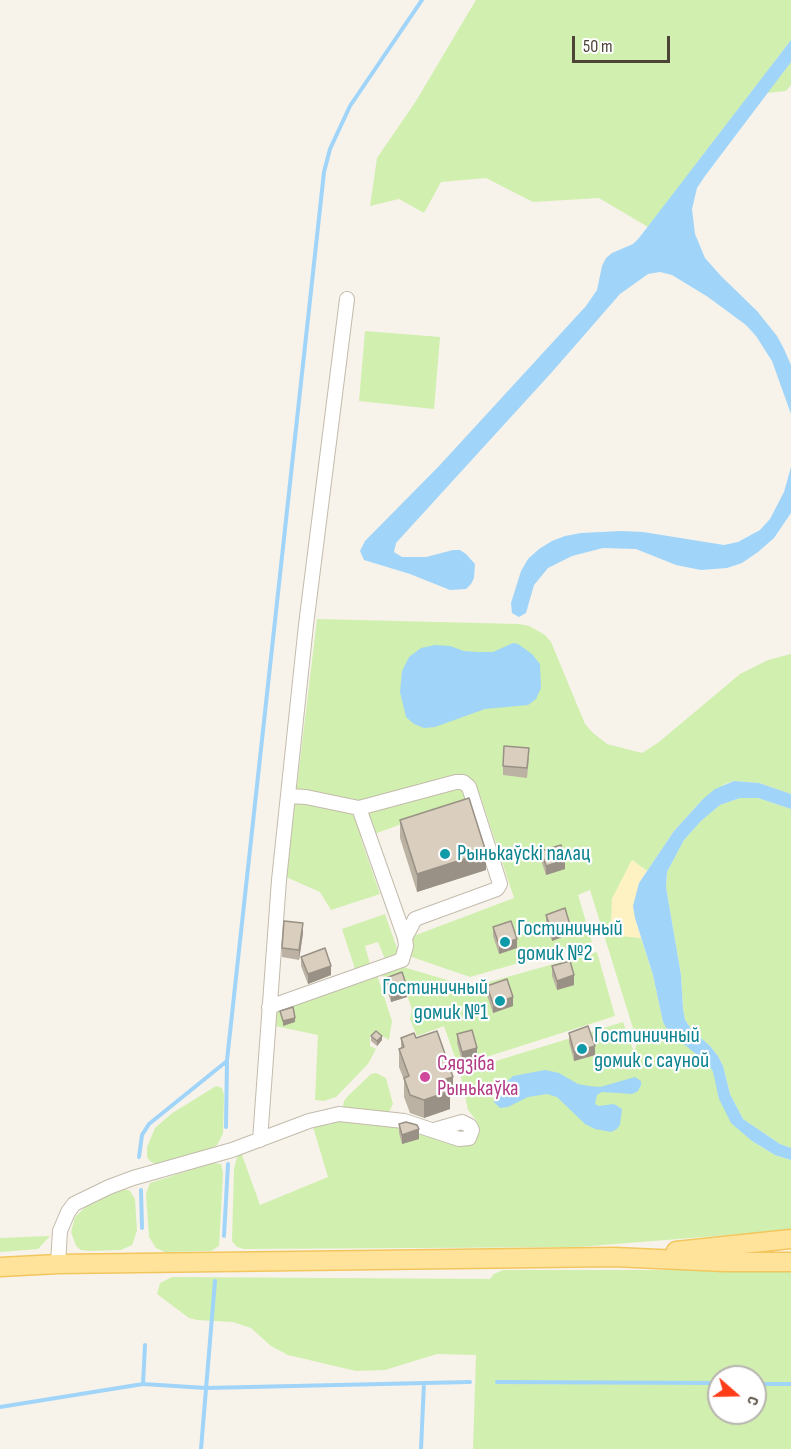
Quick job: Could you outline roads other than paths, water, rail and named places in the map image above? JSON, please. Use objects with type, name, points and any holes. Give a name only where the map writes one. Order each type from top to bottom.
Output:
[{"type":"main road","points":[[614,1257],[785,1240]]},
{"type":"main road","points":[[0,1267],[58,1264],[614,1257],[784,1262]]},
{"type":"lane","points":[[260,1140],[279,880],[308,613],[347,299]]},
{"type":"lane","points":[[289,796],[306,796],[359,808],[456,782],[463,782],[469,787],[500,884],[497,889],[415,919],[405,938]]},
{"type":"lane","points":[[269,1007],[402,960],[405,953],[405,938],[359,808]]},
{"type":"lane","points":[[58,1264],[60,1231],[63,1221],[74,1204],[133,1178],[232,1150],[309,1121],[339,1114],[404,1121],[434,1130]]},
{"type":"water","points":[[791,40],[791,62],[705,176],[697,188],[692,209],[695,234],[705,258],[757,311],[777,336],[784,349],[791,365],[791,414],[772,361],[746,325],[708,297],[672,275],[660,272],[648,274],[620,294],[396,543],[394,552],[402,557],[426,557],[460,550],[475,564],[471,584],[466,589],[450,590],[410,574],[364,560],[360,551],[365,541],[439,466],[586,306],[597,290],[606,258],[633,244],[639,238]]},
{"type":"water","points":[[791,467],[791,513],[774,538],[742,563],[727,568],[701,570],[676,565],[636,549],[603,548],[572,556],[548,568],[534,585],[526,613],[519,617],[512,613],[511,603],[521,571],[528,559],[552,541],[581,533],[621,531],[643,532],[724,545],[738,542],[760,530],[770,519],[784,492]]},
{"type":"water","points":[[513,643],[532,654],[540,664],[541,688],[536,699],[528,705],[485,709],[435,727],[424,728],[414,724],[406,717],[400,692],[402,671],[409,657],[421,648],[435,645],[450,646],[464,651],[493,652]]},
{"type":"water","points":[[734,781],[759,783],[791,794],[791,809],[758,798],[740,798],[720,805],[684,840],[667,872],[666,887],[681,975],[683,1009],[685,1020],[692,1030],[718,1056],[730,1094],[743,1119],[780,1144],[791,1148],[791,1160],[775,1155],[752,1141],[731,1123],[719,1099],[713,1072],[709,1065],[668,1031],[663,1022],[653,975],[633,906],[639,883],[674,831],[715,789]]},
{"type":"water","points":[[545,1070],[559,1073],[578,1084],[589,1086],[600,1087],[635,1077],[641,1081],[641,1085],[638,1091],[632,1094],[602,1092],[597,1095],[595,1104],[599,1106],[614,1104],[622,1109],[620,1125],[611,1132],[595,1129],[585,1124],[557,1097],[547,1094],[528,1097],[508,1107],[500,1108],[494,1102],[497,1091],[513,1076]]},
{"type":"waterway","points":[[226,1127],[227,1060],[324,172],[330,149],[350,106],[422,0]]},
{"type":"waterway","points":[[139,1157],[142,1135],[149,1124],[227,1061]]},
{"type":"waterway","points":[[224,1236],[228,1164]]},
{"type":"waterway","points":[[141,1190],[142,1228]]},
{"type":"waterway","points":[[201,1449],[215,1281]]},
{"type":"waterway","points":[[143,1384],[145,1345]]},
{"type":"waterway","points":[[0,1407],[143,1384],[206,1388],[470,1382]]},
{"type":"waterway","points":[[497,1382],[707,1383]]},
{"type":"waterway","points":[[421,1449],[424,1383]]},
{"type":"waterway","points":[[767,1384],[791,1384]]},
{"type":"place","name":"Рынькаўскi палац","points":[[445,854]]},
{"type":"place","name":"Гостиничный домик №2","points":[[505,942]]},
{"type":"place","name":"Гостиничный домик №1","points":[[500,1001]]},
{"type":"place","name":"Гостиничный домик с сауной","points":[[582,1049]]},
{"type":"place","name":"Сядзіба Рынькаўка","points":[[425,1077]]}]
